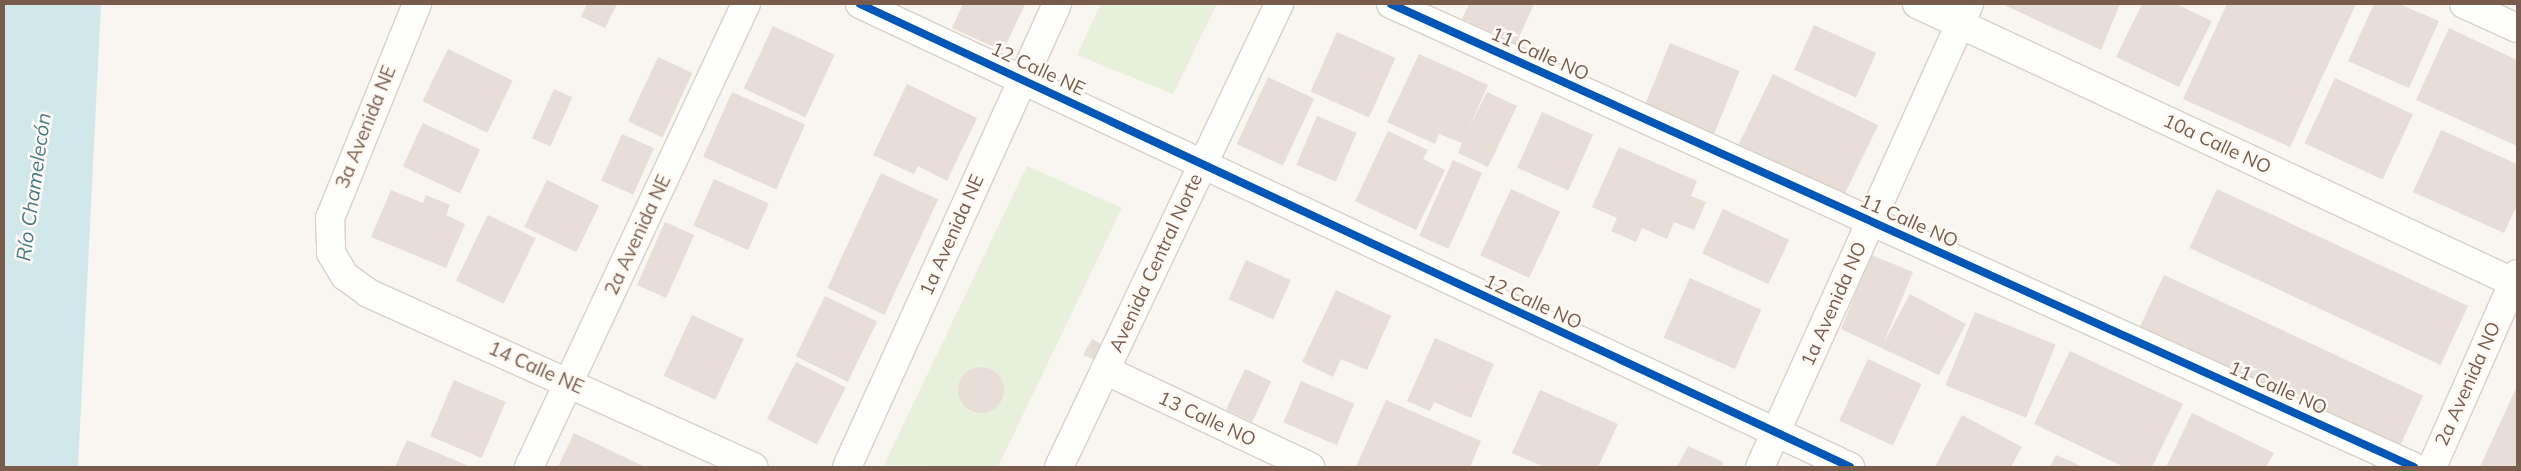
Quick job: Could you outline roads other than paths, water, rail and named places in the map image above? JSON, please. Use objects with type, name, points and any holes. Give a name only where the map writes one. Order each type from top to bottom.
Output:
[{"type":"street","name":"3a Avenida NE","points":[[331,253],[330,218],[346,171],[417,4]]},
{"type":"street","name":"2a Avenida NE","points":[[530,467],[746,4]]},
{"type":"street","name":"12 Calle NE","points":[[860,4],[1203,164]]},
{"type":"street","name":"1a Avenida NE","points":[[848,467],[1057,4]]},
{"type":"street","name":"Avenida Central Norte","points":[[1060,467],[1278,4]]},
{"type":"street","name":"11 Calle NO","points":[[1391,4],[2414,467]]},
{"type":"street","name":"10a Calle NO","points":[[1917,4],[1965,14],[2516,280]]},
{"type":"street","points":[[2464,4],[2517,28]]},
{"type":"street","name":"1a Avenida NO","points":[[1760,467],[1965,14]]},
{"type":"street","name":"12 Calle NO","points":[[1203,164],[1775,434],[1850,467]]},
{"type":"street","name":"14 Calle NE","points":[[331,253],[345,276],[368,293],[754,467]]},
{"type":"street","name":"2a Avenida NO","points":[[2432,467],[2516,280]]},
{"type":"street","name":"13 Calle NO","points":[[1105,370],[1310,467]]},
{"type":"water","name":"Río Chamelecón","points":[[4,4],[101,4],[78,467],[4,467]]}]
